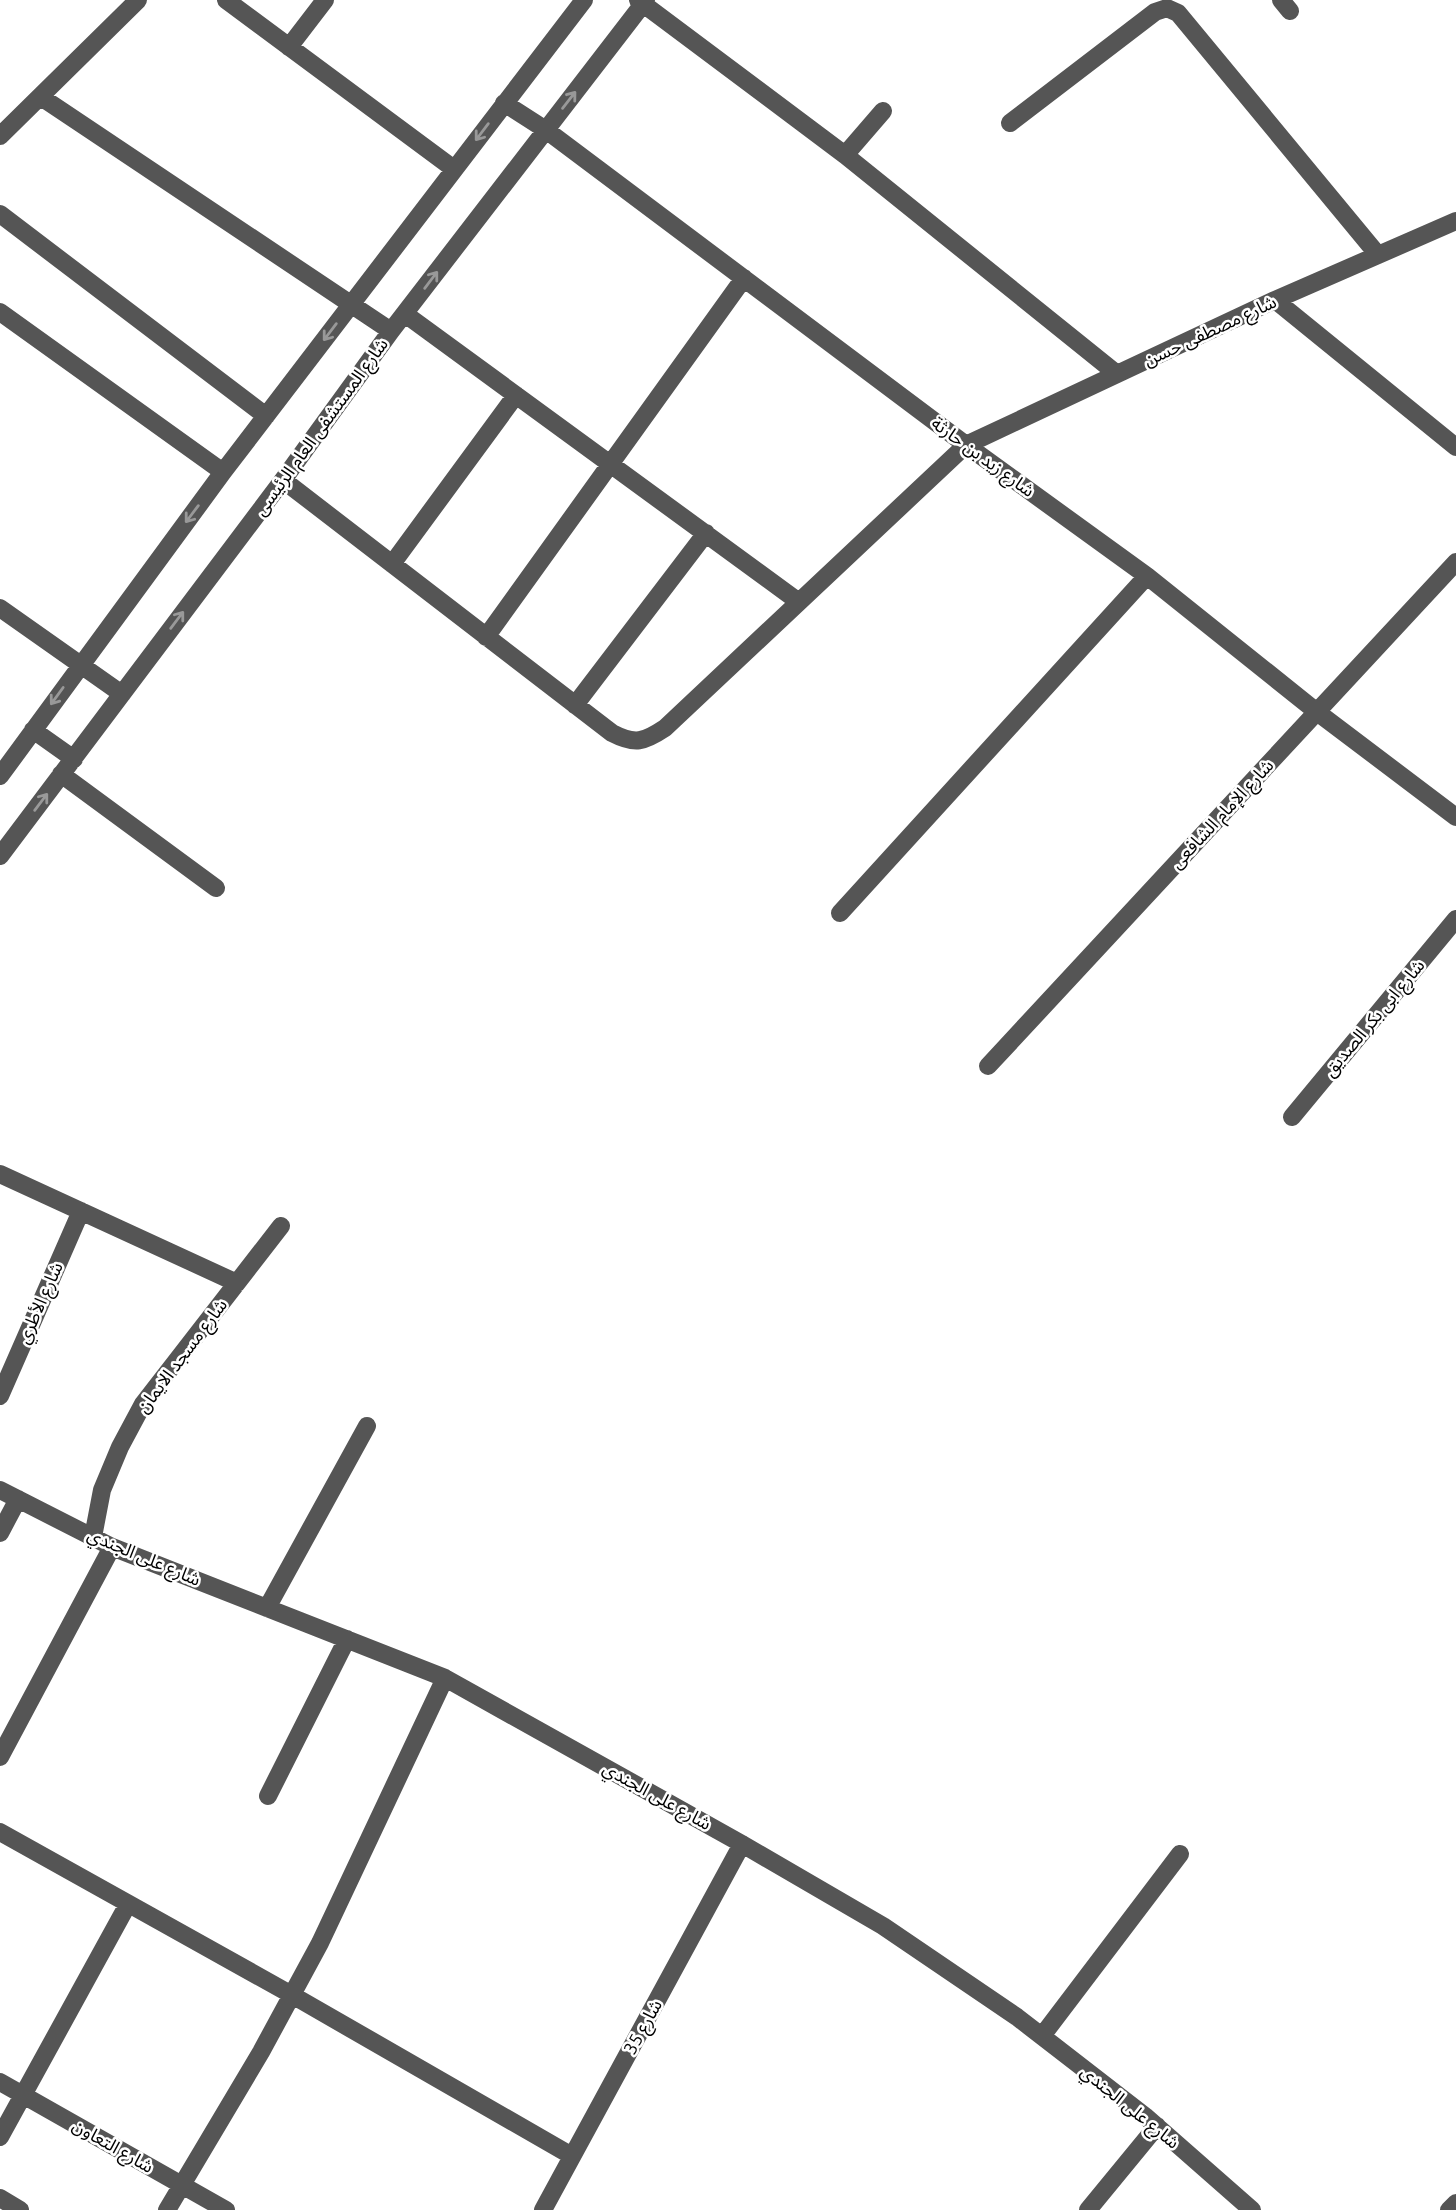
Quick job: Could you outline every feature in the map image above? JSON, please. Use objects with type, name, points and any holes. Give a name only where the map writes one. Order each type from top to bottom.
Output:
[{"type":"street","points":[[0,136],[138,0]]},
{"type":"street","points":[[226,0],[454,169]]},
{"type":"street","points":[[289,47],[325,0]]},
{"type":"street","points":[[0,776],[223,472],[584,0]]},
{"type":"street","points":[[642,1],[845,155],[1117,374]]},
{"type":"street","name":"شارع المستشفى العام الرئيسى","points":[[0,856],[283,480],[391,331],[642,1]]},
{"type":"street","points":[[1010,123],[1155,12],[1167,8],[1178,13],[1378,255]]},
{"type":"street","points":[[41,97],[391,331]]},
{"type":"street","name":"شارع زيد بن حارثة","points":[[504,103],[546,130],[966,445],[1147,576],[1317,712],[1456,817]]},
{"type":"street","points":[[845,155],[883,111]]},
{"type":"street","points":[[0,214],[266,416]]},
{"type":"street","name":"شارع مصطفى حسن","points":[[283,480],[612,733],[636,742],[650,738],[665,728],[966,445],[1275,300],[1456,221]]},
{"type":"street","points":[[486,637],[744,278]]},
{"type":"street","points":[[1275,300],[1456,447]]},
{"type":"street","points":[[0,312],[223,472]]},
{"type":"street","points":[[405,314],[799,602]]},
{"type":"street","points":[[392,564],[516,395]]},
{"type":"street","points":[[575,705],[706,534]]},
{"type":"street","name":"شارع الإمام الشافعى","points":[[988,1066],[1456,562]]},
{"type":"street","points":[[840,913],[1147,576]]},
{"type":"street","points":[[0,608],[122,694]]},
{"type":"street","points":[[33,730],[74,758]]},
{"type":"street","points":[[61,774],[216,888]]},
{"type":"street","name":"شارع ابى بكر الصديق","points":[[1292,1117],[1456,919]]},
{"type":"street","points":[[0,1174],[237,1283]]},
{"type":"street","name":"شارع الأطري","points":[[0,1396],[81,1211]]},
{"type":"street","name":"شارع مسجد الايمان","points":[[93,1536],[102,1490],[120,1447],[143,1404],[281,1226]]},
{"type":"street","points":[[267,1608],[367,1426]]},
{"type":"street","name":"شارع على الجندي","points":[[0,1490],[112,1547],[444,1678],[742,1844],[883,1926],[1042,2036],[1157,2126],[1252,2210]]},
{"type":"street","points":[[0,1533],[18,1499]]},
{"type":"street","points":[[0,1757],[112,1547]]},
{"type":"street","points":[[268,1797],[346,1639]]},
{"type":"street","points":[[167,2210],[261,2052],[320,1943],[444,1678]]},
{"type":"street","points":[[0,1832],[572,2156]]},
{"type":"street","name":"شارع 35","points":[[543,2210],[742,1844]]},
{"type":"street","points":[[1042,2036],[1180,1854]]},
{"type":"street","points":[[0,2137],[128,1904]]},
{"type":"street","name":"شارع التعاون","points":[[0,2082],[226,2210]]},
{"type":"street","points":[[1088,2210],[1157,2126]]},
{"type":"street","points":[[0,2199],[20,2210]]},
{"type":"street","points":[[1449,2210],[1456,2203]]}]
